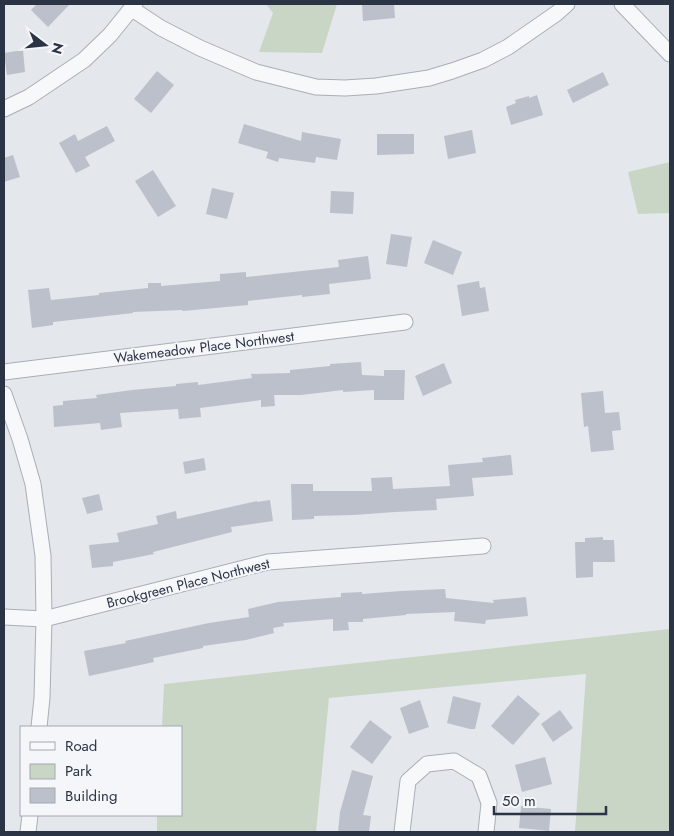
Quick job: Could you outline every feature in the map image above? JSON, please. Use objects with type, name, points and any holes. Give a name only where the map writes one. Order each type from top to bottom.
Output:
[{"type":"street","points":[[4,109],[29,97],[84,60],[110,35],[133,6],[161,28],[200,48],[256,72],[316,87],[345,88],[376,86],[429,78],[452,72],[483,60],[508,47],[567,4]]},
{"type":"street","points":[[622,4],[670,54]]},
{"type":"street","name":"Wakemeadow Place Northwest","points":[[4,372],[405,322]]},
{"type":"street","points":[[4,394],[33,484],[43,556],[44,619],[42,698],[39,726]]},
{"type":"street","name":"Brookgreen Place Northwest","points":[[4,617],[44,619],[268,562],[483,546]]},
{"type":"street","points":[[402,832],[408,782],[427,764],[454,761],[479,776],[489,803],[486,832]]},
{"type":"street","points":[[28,832],[30,816]]},
{"type":"green space","points":[[266,4],[337,4],[322,53],[259,52],[273,13]]},
{"type":"green space","points":[[670,162],[670,213],[638,214],[628,172]]},
{"type":"green space","points":[[670,629],[670,832],[575,832],[586,674],[329,698],[316,832],[157,832],[157,816],[182,816],[182,726],[162,726],[164,684]]},
{"type":"building","points":[[37,4],[70,4],[48,27],[31,10]]},
{"type":"building","points":[[362,4],[394,4],[395,18],[363,21]]},
{"type":"building","points":[[23,50],[25,72],[7,75],[4,53]]},
{"type":"building","points":[[157,71],[174,85],[151,113],[134,99]]},
{"type":"building","points":[[603,72],[609,85],[573,103],[567,90]]},
{"type":"building","points":[[537,95],[543,115],[511,125],[506,107],[516,103],[515,100]]},
{"type":"building","points":[[244,124],[301,141],[302,132],[341,139],[337,160],[316,157],[315,163],[279,158],[278,162],[266,158],[268,152],[238,143]]},
{"type":"building","points":[[107,126],[115,141],[85,157],[90,166],[76,173],[59,143],[75,134],[78,141]]},
{"type":"building","points":[[472,130],[476,153],[448,159],[444,136]]},
{"type":"building","points":[[377,134],[414,134],[414,154],[377,155]]},
{"type":"building","points":[[13,155],[20,177],[4,182],[4,158]]},
{"type":"building","points":[[153,170],[176,206],[158,217],[135,181]]},
{"type":"building","points":[[212,188],[234,193],[227,219],[206,214]]},
{"type":"building","points":[[331,191],[354,192],[353,214],[330,213]]},
{"type":"building","points":[[391,234],[412,237],[407,267],[386,264]]},
{"type":"building","points":[[433,240],[462,252],[453,275],[424,263]]},
{"type":"building","points":[[368,256],[371,279],[329,284],[330,294],[248,301],[248,305],[183,311],[133,312],[53,322],[53,325],[32,328],[28,290],[49,288],[51,300],[148,288],[148,283],[161,283],[161,286],[220,281],[220,274],[246,272],[246,277],[339,267],[338,260]]},
{"type":"building","points":[[479,281],[480,288],[485,287],[489,311],[462,316],[457,285]]},
{"type":"building","points":[[361,362],[362,375],[384,376],[384,370],[405,370],[404,400],[374,400],[374,390],[343,392],[343,390],[301,395],[274,395],[275,406],[261,407],[261,400],[200,408],[201,417],[179,419],[178,409],[120,413],[122,427],[101,430],[100,423],[54,427],[53,406],[63,405],[63,401],[97,398],[96,395],[176,386],[176,384],[198,382],[198,385],[252,378],[251,374],[290,373],[290,370]]},
{"type":"building","points":[[444,363],[452,383],[423,396],[415,376]]},
{"type":"building","points":[[603,391],[605,413],[619,412],[621,430],[612,431],[614,450],[591,452],[588,426],[584,427],[581,393]]},
{"type":"building","points":[[511,455],[513,475],[472,478],[474,496],[436,499],[437,510],[314,516],[314,519],[292,520],[291,484],[313,484],[313,491],[372,491],[371,478],[392,477],[393,489],[450,486],[448,465],[483,462],[482,458]]},
{"type":"building","points":[[204,458],[206,470],[185,474],[183,462]]},
{"type":"building","points":[[99,494],[103,510],[87,514],[82,498]]},
{"type":"building","points":[[270,500],[273,521],[231,527],[232,532],[153,552],[154,554],[113,562],[113,566],[92,568],[89,545],[119,542],[117,533],[158,524],[156,516],[176,511],[177,519],[257,501]]},
{"type":"building","points":[[603,537],[603,540],[614,540],[615,562],[593,562],[593,577],[576,578],[575,542],[585,542],[585,538]]},
{"type":"building","points":[[445,589],[446,598],[494,603],[493,600],[526,597],[528,616],[486,620],[485,624],[454,621],[455,612],[406,614],[363,619],[363,622],[348,622],[349,630],[333,631],[333,619],[283,623],[284,626],[273,628],[274,633],[246,640],[203,646],[203,648],[153,658],[154,662],[89,676],[84,651],[209,623],[249,617],[248,609],[278,602],[341,597],[341,593],[362,592],[362,594]]},
{"type":"building","points":[[518,695],[540,714],[513,745],[491,726]]},
{"type":"building","points":[[453,696],[481,703],[475,729],[447,723]]},
{"type":"building","points":[[420,700],[429,727],[409,734],[400,708]]},
{"type":"building","points":[[560,710],[573,728],[553,742],[541,724]]},
{"type":"building","points":[[370,720],[392,737],[372,764],[350,747]]},
{"type":"building","points":[[545,757],[552,784],[522,792],[515,765]]},
{"type":"building","points":[[352,770],[373,776],[363,815],[371,816],[369,832],[338,832],[340,812]]},
{"type":"building","points":[[521,806],[551,809],[549,831],[519,828]]}]
